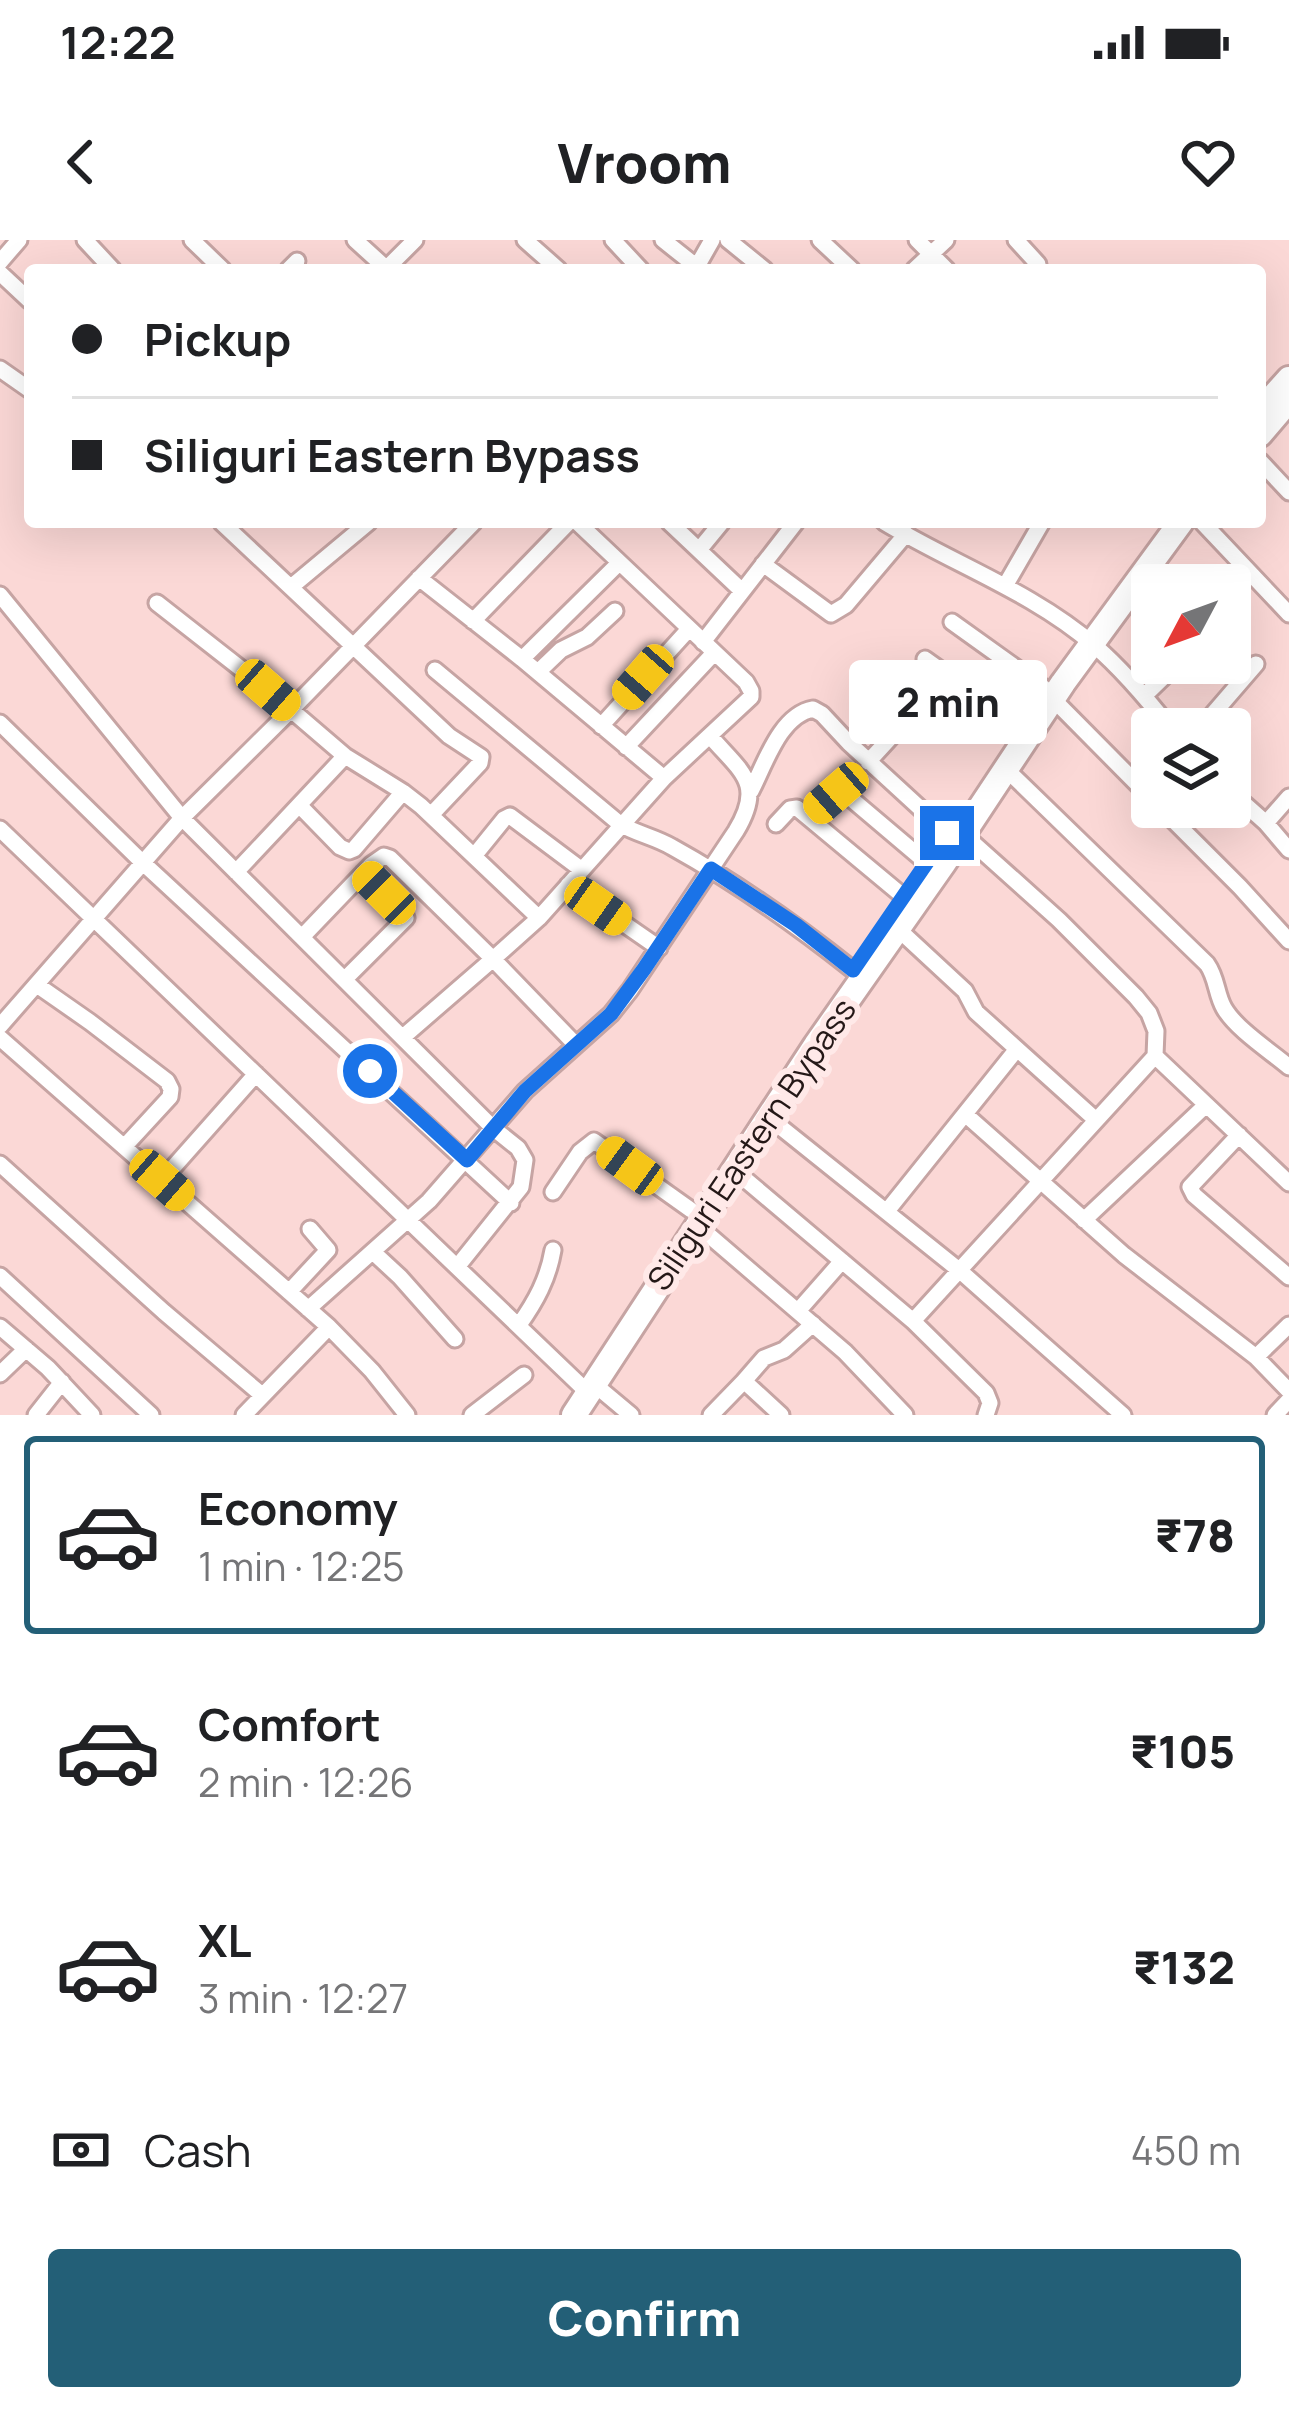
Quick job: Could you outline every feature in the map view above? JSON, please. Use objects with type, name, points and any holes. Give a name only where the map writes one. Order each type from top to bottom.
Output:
[{"type":"main road","points":[[1266,404],[1289,379]]},
{"type":"main road","points":[[1266,427],[1289,400]]},
{"type":"main road","name":"Siliguri Eastern Bypass","points":[[574,1415],[588,1385],[853,970],[927,863],[1006,769],[1048,694],[1158,528]]},
{"type":"main road","name":"Siliguri Eastern Bypass","points":[[1086,639],[1176,528]]},
{"type":"main road","name":"Siliguri Eastern Bypass","points":[[694,1217],[733,1169],[898,928],[1019,726],[1048,694]]},
{"type":"main road","name":"Siliguri Eastern Bypass","points":[[562,1415],[588,1385]]},
{"type":"street","points":[[0,262],[19,240]]},
{"type":"street","points":[[85,240],[107,264]]},
{"type":"street","points":[[192,240],[217,264]]},
{"type":"street","points":[[355,240],[380,264]]},
{"type":"street","points":[[392,264],[415,240]]},
{"type":"street","points":[[525,240],[552,264]]},
{"type":"street","points":[[613,240],[635,264]]},
{"type":"street","points":[[663,240],[690,264]]},
{"type":"street","points":[[728,240],[758,264]]},
{"type":"street","points":[[820,240],[845,264]]},
{"type":"street","points":[[917,240],[941,264]]},
{"type":"street","points":[[920,264],[946,240]]},
{"type":"street","points":[[1016,240],[1038,263]]},
{"type":"street","points":[[0,273],[24,295]]},
{"type":"street","points":[[1266,468],[1289,493]]},
{"type":"street","points":[[227,528],[449,736],[481,757],[431,815]]},
{"type":"street","points":[[291,587],[362,528]]},
{"type":"street","points":[[0,1026],[182,818],[468,528]]},
{"type":"street","points":[[473,621],[567,528]]},
{"type":"street","points":[[404,1036],[539,917],[664,778],[751,697],[746,682],[580,528]]},
{"type":"street","points":[[675,528],[742,591]]},
{"type":"street","points":[[699,550],[717,528]]},
{"type":"street","points":[[626,747],[708,648],[742,591],[791,528]]},
{"type":"street","points":[[895,528],[1005,586],[1086,639],[1154,708]]},
{"type":"street","points":[[1005,586],[1039,528]]},
{"type":"street","points":[[1208,528],[1289,614]]},
{"type":"street","points":[[763,564],[831,614],[846,605],[906,534]]},
{"type":"street","points":[[523,659],[619,563]]},
{"type":"street","points":[[419,578],[664,778]]},
{"type":"street","points":[[0,595],[182,818],[518,1148],[525,1160],[521,1187],[458,1267]]},
{"type":"street","points":[[157,603],[345,756],[431,815],[539,917]]},
{"type":"street","points":[[538,672],[615,611]]},
{"type":"street","points":[[952,622],[1048,694],[1131,778]]},
{"type":"street","points":[[601,726],[689,628]]},
{"type":"street","points":[[925,659],[1019,726]]},
{"type":"street","points":[[1218,708],[1256,664]]},
{"type":"street","points":[[435,670],[620,824],[711,869],[781,914],[853,970]]},
{"type":"street","points":[[1144,696],[1156,684]]},
{"type":"street","points":[[308,1310],[408,1221],[525,1091],[611,1014],[746,814],[751,791],[784,728],[803,711],[813,709],[868,762],[1059,920],[1136,997],[1156,1031],[1155,1056],[913,1322]]},
{"type":"street","points":[[868,762],[902,725],[887,711]]},
{"type":"street","points":[[0,722],[142,862],[511,1202]]},
{"type":"street","points":[[710,736],[745,776],[751,791]]},
{"type":"street","points":[[236,872],[345,756]]},
{"type":"street","points":[[1006,769],[1207,964],[1216,976],[1221,1004],[1231,1017],[1289,1066]]},
{"type":"street","points":[[808,817],[842,791],[927,863]]},
{"type":"street","points":[[299,805],[349,851],[403,792]]},
{"type":"street","points":[[1266,824],[1289,797]]},
{"type":"street","points":[[776,824],[796,808],[904,897]]},
{"type":"street","points":[[1251,810],[1289,850]]},
{"type":"street","points":[[473,856],[510,816],[582,870]]},
{"type":"street","points":[[1181,828],[1289,941]]},
{"type":"street","points":[[0,829],[519,1325],[631,1415]]},
{"type":"street","points":[[302,937],[378,859],[390,858],[576,1045]]},
{"type":"street","points":[[345,979],[406,918],[363,873]]},
{"type":"street","points":[[568,885],[658,948]]},
{"type":"street","points":[[898,928],[965,991],[976,1012],[1096,1120]]},
{"type":"street","points":[[37,985],[124,1047],[171,1089],[170,1097],[124,1147]]},
{"type":"street","points":[[0,1038],[329,1327],[407,1415]]},
{"type":"street","points":[[886,1211],[1017,1049]]},
{"type":"street","points":[[1155,1056],[1289,1183]]},
{"type":"street","points":[[162,1180],[256,1074]]},
{"type":"street","points":[[1084,1220],[1206,1105]]},
{"type":"street","points":[[964,1114],[1124,1255],[1256,1357],[1289,1396],[1275,1415]]},
{"type":"street","points":[[767,1117],[959,1270],[1124,1415]]},
{"type":"street","points":[[1239,1136],[1190,1187],[1289,1277]]},
{"type":"street","points":[[553,1192],[580,1152],[594,1142],[694,1217],[844,1352],[905,1415]]},
{"type":"street","points":[[1,1168],[262,1395]]},
{"type":"street","points":[[733,1169],[913,1322],[990,1398],[986,1415]]},
{"type":"street","points":[[289,1292],[328,1250],[310,1229]]},
{"type":"street","points":[[519,1325],[542,1290],[553,1250]]},
{"type":"street","points":[[373,1252],[455,1340]]},
{"type":"street","points":[[798,1311],[842,1261]]},
{"type":"street","points":[[0,1276],[151,1415]]},
{"type":"street","points":[[711,1415],[764,1358],[784,1350],[813,1324]]},
{"type":"street","points":[[1256,1357],[1289,1325]]},
{"type":"street","points":[[0,1327],[92,1415]]},
{"type":"street","points":[[244,1415],[329,1327]]},
{"type":"street","points":[[0,1374],[26,1349]]},
{"type":"street","points":[[472,1415],[524,1375]]},
{"type":"street","points":[[36,1415],[62,1382]]},
{"type":"street","points":[[744,1382],[781,1415]]},
{"type":"route","points":[[370,1071],[467,1160],[525,1091],[611,1014],[711,869],[796,925],[853,970],[947,833]]}]
